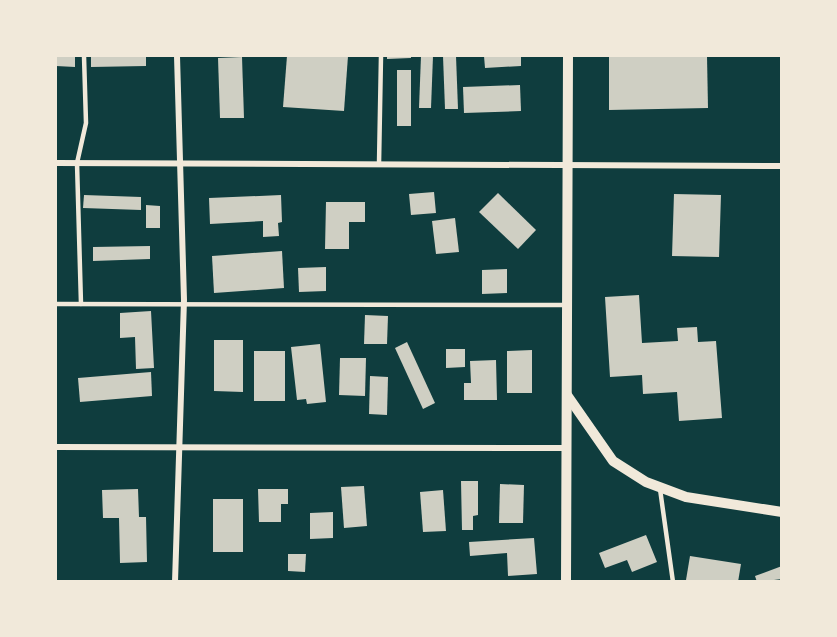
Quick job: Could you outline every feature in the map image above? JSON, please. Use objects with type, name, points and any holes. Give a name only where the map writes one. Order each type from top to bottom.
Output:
[{"type":"street","points":[[175,582],[184,304],[182,163],[177,56]]},
{"type":"street","points":[[566,582],[568,56]]},
{"type":"street","points":[[56,163],[782,166]]},
{"type":"street","points":[[567,395],[613,461],[660,488],[686,497],[782,512]]},
{"type":"street","points":[[56,447],[567,448]]},
{"type":"lane","points":[[81,304],[77,163],[86,123],[84,56]]},
{"type":"lane","points":[[379,164],[381,56]]},
{"type":"lane","points":[[56,304],[567,305]]},
{"type":"lane","points":[[660,488],[673,582]]},
{"type":"building","points":[[56,56],[75,56],[75,67],[56,66]]},
{"type":"building","points":[[91,56],[146,56],[146,66],[91,67]]},
{"type":"building","points":[[287,56],[348,56],[344,111],[283,107]]},
{"type":"building","points":[[387,56],[411,56],[411,58],[387,59]]},
{"type":"building","points":[[421,56],[433,56],[431,108],[419,108]]},
{"type":"building","points":[[443,56],[456,56],[458,109],[445,109]]},
{"type":"building","points":[[484,56],[521,56],[521,66],[485,68]]},
{"type":"building","points":[[609,56],[707,56],[708,108],[609,110]]},
{"type":"building","points":[[242,57],[244,118],[220,118],[218,58]]},
{"type":"building","points":[[397,70],[411,70],[411,126],[397,126]]},
{"type":"building","points":[[520,85],[521,111],[464,113],[463,87]]},
{"type":"building","points":[[434,192],[436,213],[411,215],[409,194]]},
{"type":"building","points":[[498,193],[536,230],[518,249],[479,212]]},
{"type":"building","points":[[674,194],[721,195],[719,257],[672,256]]},
{"type":"building","points":[[84,195],[141,197],[141,210],[83,208]]},
{"type":"building","points":[[281,195],[282,222],[278,223],[279,236],[263,237],[263,221],[210,224],[209,198]]},
{"type":"building","points":[[326,202],[365,202],[365,222],[349,222],[349,249],[325,249]]},
{"type":"building","points":[[146,205],[160,206],[160,228],[146,228]]},
{"type":"building","points":[[455,218],[459,252],[436,254],[432,221]]},
{"type":"building","points":[[150,246],[150,259],[93,261],[93,247]]},
{"type":"building","points":[[282,251],[284,288],[214,293],[212,256]]},
{"type":"building","points":[[326,267],[326,291],[299,292],[298,268]]},
{"type":"building","points":[[507,269],[507,293],[482,294],[482,270]]},
{"type":"building","points":[[639,295],[642,343],[678,341],[677,328],[697,327],[698,342],[716,341],[722,418],[679,421],[677,392],[643,394],[642,375],[610,377],[605,297]]},
{"type":"building","points":[[151,311],[154,368],[136,369],[135,337],[120,338],[120,313]]},
{"type":"building","points":[[365,315],[388,316],[387,344],[364,344]]},
{"type":"building","points":[[214,340],[243,340],[243,392],[214,391]]},
{"type":"building","points":[[407,342],[435,403],[423,409],[395,348]]},
{"type":"building","points":[[320,344],[326,402],[307,404],[306,399],[297,400],[291,347]]},
{"type":"building","points":[[446,349],[465,349],[465,367],[446,368]]},
{"type":"building","points":[[532,350],[532,393],[507,393],[507,351]]},
{"type":"building","points":[[254,351],[285,351],[285,401],[254,401]]},
{"type":"building","points":[[340,358],[366,358],[365,396],[339,395]]},
{"type":"building","points":[[496,360],[497,400],[464,400],[464,383],[471,383],[470,361]]},
{"type":"building","points":[[151,372],[152,396],[80,402],[78,378]]},
{"type":"building","points":[[370,376],[388,377],[387,415],[369,414]]},
{"type":"building","points":[[461,481],[478,481],[478,515],[473,516],[473,530],[462,530]]},
{"type":"building","points":[[500,484],[524,485],[523,523],[499,523]]},
{"type":"building","points":[[364,486],[367,526],[344,528],[341,487]]},
{"type":"building","points":[[138,489],[139,517],[146,517],[147,562],[120,563],[119,518],[103,518],[102,490]]},
{"type":"building","points":[[258,489],[288,489],[288,504],[281,504],[281,522],[259,522]]},
{"type":"building","points":[[443,490],[446,531],[423,532],[420,492]]},
{"type":"building","points":[[213,499],[243,499],[243,552],[213,552]]},
{"type":"building","points":[[333,512],[333,538],[310,539],[310,513]]},
{"type":"building","points":[[646,535],[657,562],[632,572],[627,560],[605,568],[599,553]]},
{"type":"building","points":[[534,538],[537,574],[508,576],[507,553],[470,556],[469,542]]},
{"type":"building","points":[[288,554],[306,554],[305,572],[288,571]]},
{"type":"building","points":[[690,556],[741,564],[738,582],[686,580]]},
{"type":"building","points":[[782,566],[782,579],[757,582],[755,576]]}]
